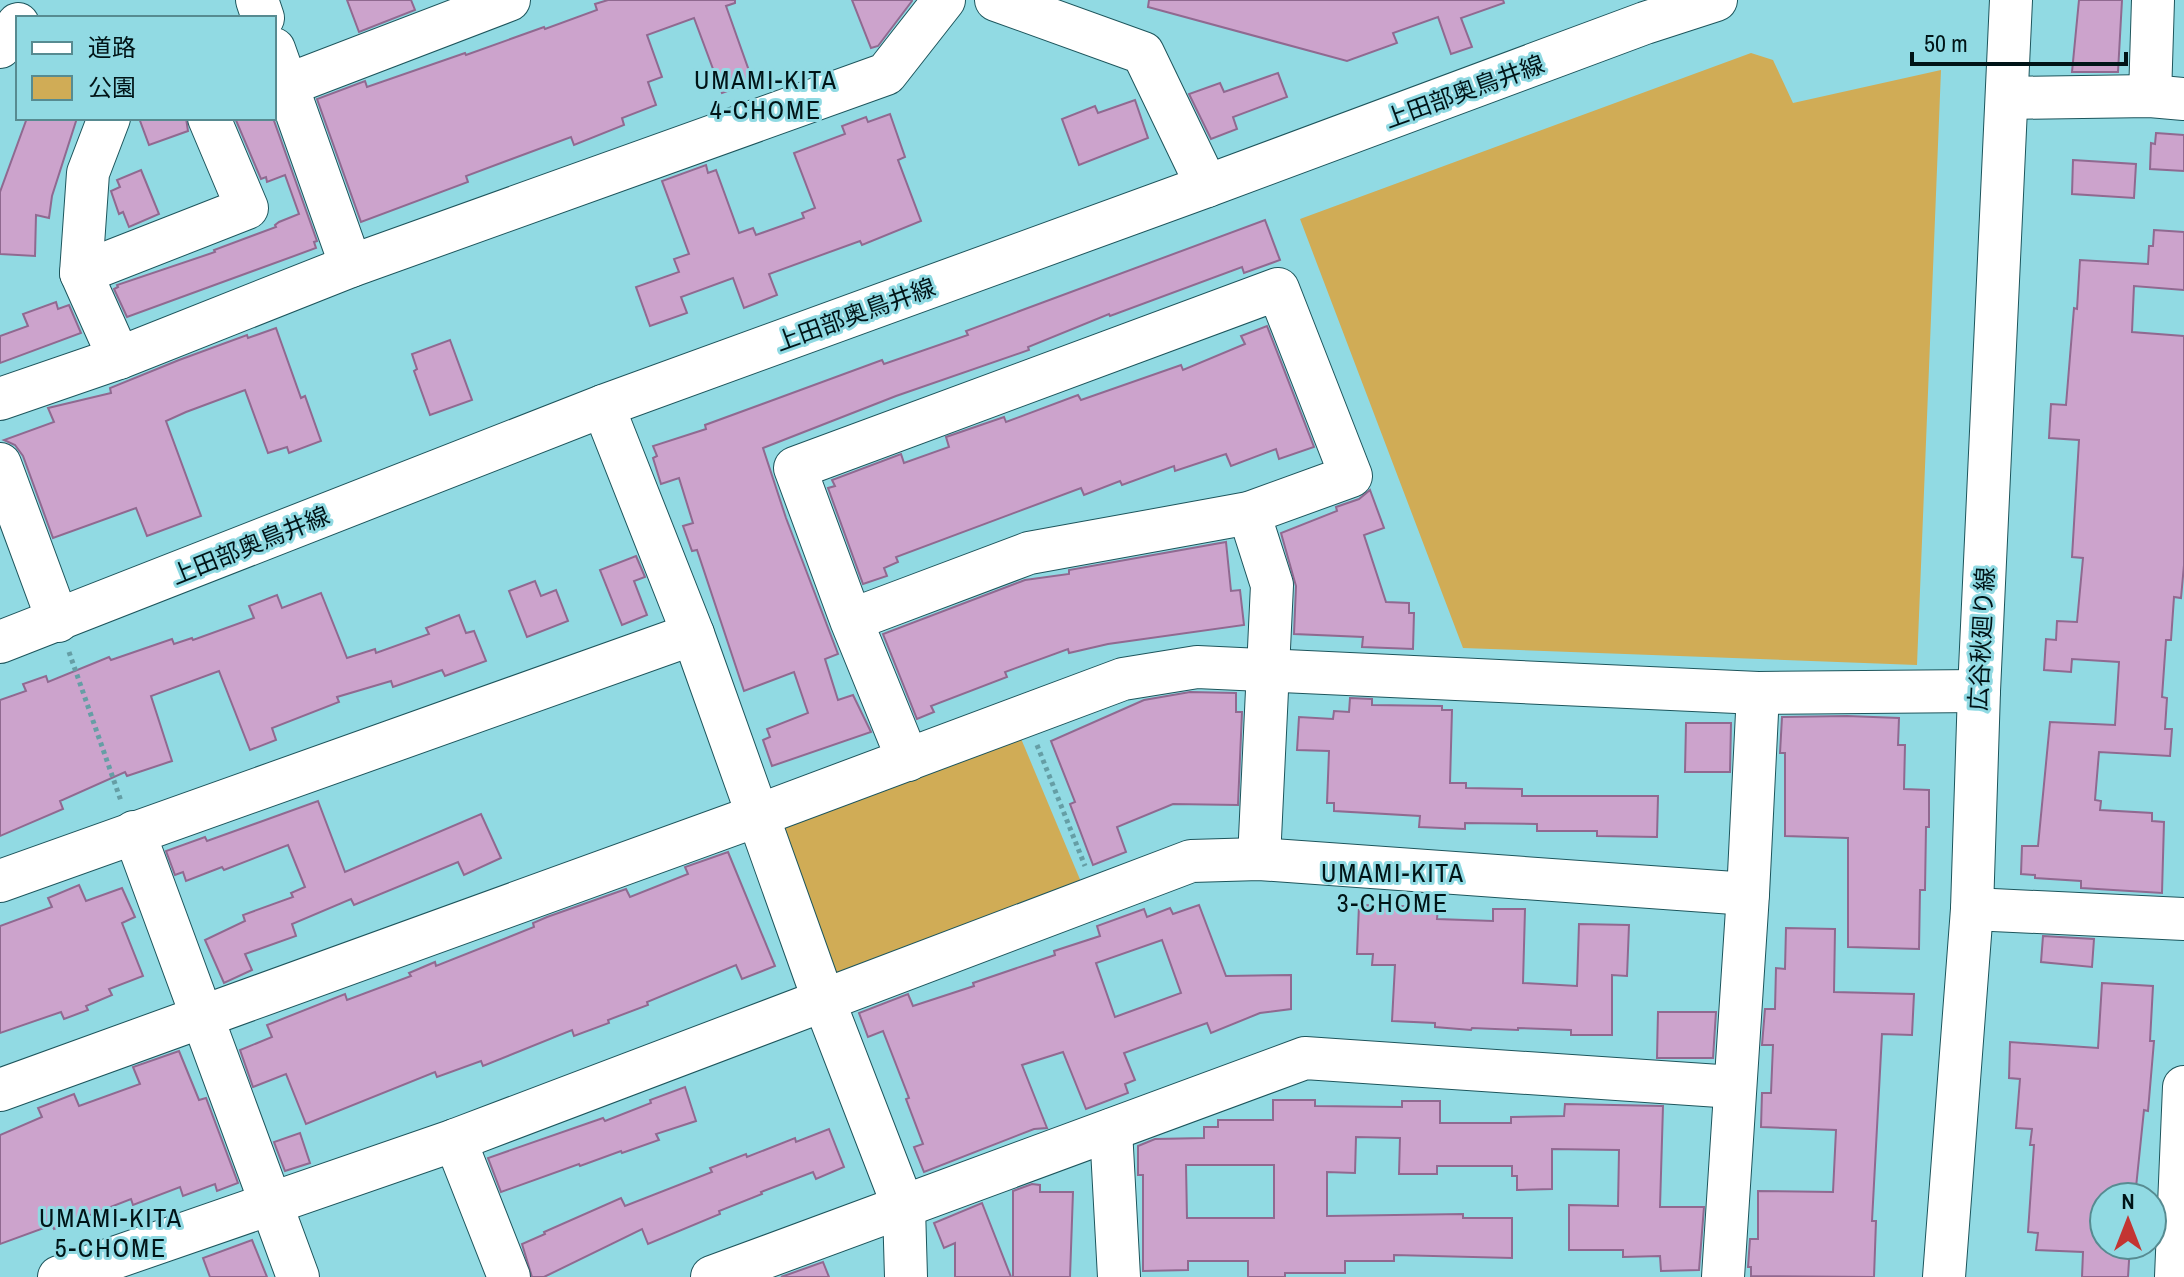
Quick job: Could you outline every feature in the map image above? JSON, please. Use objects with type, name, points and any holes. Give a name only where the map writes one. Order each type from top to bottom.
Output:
[{"type":"street","points":[[351,266],[280,67],[509,0]]},
{"type":"street","points":[[0,399],[119,358],[351,266],[886,74],[944,0]]},
{"type":"street","points":[[996,0],[1143,53],[1207,186]]},
{"type":"street","name":"上田部奥鳥井線","points":[[0,642],[603,406],[1207,186],[1642,12],[1716,0]]},
{"type":"street","name":"広谷秋廻り線","points":[[1944,1277],[1972,909],[2011,0]]},
{"type":"street","points":[[2007,98],[2167,98],[2153,0]]},
{"type":"street","points":[[0,47],[16,27]]},
{"type":"street","points":[[108,120],[88,173],[81,273],[119,358]]},
{"type":"street","points":[[81,273],[247,208],[210,120]]},
{"type":"street","points":[[851,620],[1029,553],[1249,513],[1351,476],[1278,289],[795,468],[851,620],[908,760]]},
{"type":"street","points":[[603,406],[693,634],[824,1001],[904,1208],[906,1277]]},
{"type":"street","points":[[0,464],[58,621]]},
{"type":"street","points":[[1249,513],[1272,585],[1259,859]]},
{"type":"street","points":[[0,881],[693,634]]},
{"type":"street","points":[[0,1090],[759,815],[1123,679],[1197,667],[1270,668],[1758,693],[1979,691]]},
{"type":"street","points":[[1723,1277],[1758,693]]},
{"type":"street","points":[[134,832],[298,1277]]},
{"type":"street","points":[[77,1274],[455,1140],[1191,861],[1259,859],[1748,894]]},
{"type":"street","points":[[1972,909],[2184,919]]},
{"type":"street","points":[[712,1277],[1305,1058],[1734,1087]]},
{"type":"street","points":[[2176,1277],[2184,1087]]},
{"type":"street","points":[[1111,1130],[1119,1277]]},
{"type":"street","points":[[455,1140],[509,1277]]},
{"type":"path","points":[[58,621],[134,832]]},
{"type":"path","points":[[1026,716],[1097,897]]},
{"type":"green space","points":[[1751,53],[1773,60],[1793,103],[1941,70],[1917,665],[1463,648],[1300,219]]},
{"type":"green space","points":[[1017,729],[1084,889],[836,980],[779,819]]},
{"type":"building","points":[[347,0],[411,0],[415,10],[359,32]]},
{"type":"building","points":[[608,0],[735,0],[735,3],[726,6],[753,82],[722,93],[694,18],[647,35],[662,77],[648,82],[656,105],[622,118],[624,125],[574,145],[571,137],[466,176],[468,182],[361,222],[317,99],[365,81],[367,87],[545,29],[597,10],[595,4]]},
{"type":"building","points":[[852,0],[912,1],[878,46],[871,48]]},
{"type":"building","points":[[1149,0],[1503,0],[1504,3],[1461,18],[1472,47],[1451,54],[1438,17],[1393,33],[1397,43],[1347,61],[1148,7]]},
{"type":"building","points":[[2079,0],[2122,0],[2118,72],[2072,72]]},
{"type":"building","points":[[1278,73],[1287,97],[1233,117],[1237,129],[1211,139],[1189,94],[1220,83],[1224,92]]},
{"type":"building","points":[[1135,100],[1148,138],[1079,165],[1062,119],[1095,106],[1098,113]]},
{"type":"building","points":[[890,114],[905,157],[898,160],[921,221],[862,245],[860,241],[769,274],[777,295],[744,308],[733,278],[681,297],[687,313],[650,326],[636,287],[679,272],[674,259],[689,254],[662,181],[706,165],[708,173],[716,170],[739,233],[753,228],[756,235],[804,218],[802,213],[815,208],[794,153],[845,134],[842,126],[866,117],[868,122]]},
{"type":"building","points":[[26,120],[76,120],[52,196],[49,218],[36,215],[35,256],[0,254],[0,192]]},
{"type":"building","points":[[140,120],[186,120],[188,131],[149,145]]},
{"type":"building","points":[[236,120],[274,120],[317,241],[314,242],[316,248],[127,317],[114,289],[117,285],[215,252],[299,214],[285,175],[267,182],[266,177],[261,179]]},
{"type":"building","points":[[2156,133],[2184,135],[2184,171],[2150,169],[2151,143],[2155,144]]},
{"type":"building","points":[[2073,160],[2136,164],[2134,198],[2072,194]]},
{"type":"building","points":[[141,170],[159,214],[129,227],[123,212],[119,214],[111,191],[120,187],[117,180]]},
{"type":"building","points":[[1265,220],[1280,260],[1244,273],[1242,267],[1109,314],[1028,347],[1029,350],[896,396],[763,448],[838,654],[825,659],[838,700],[853,695],[871,732],[772,766],[763,740],[770,737],[767,729],[808,713],[794,672],[744,691],[697,550],[692,551],[683,526],[693,523],[679,478],[661,484],[653,458],[657,456],[653,446],[706,429],[705,425],[882,360],[884,364],[968,335],[966,331]]},
{"type":"building","points":[[2154,230],[2184,232],[2184,290],[2134,286],[2132,332],[2184,336],[2184,565],[2181,598],[2174,597],[2171,640],[2166,640],[2162,697],[2167,698],[2165,729],[2172,729],[2170,756],[2099,752],[2095,800],[2101,801],[2100,810],[2152,813],[2152,821],[2164,822],[2162,893],[2081,888],[2081,881],[2021,874],[2022,846],[2038,846],[2050,722],[2115,725],[2119,662],[2072,659],[2071,672],[2044,670],[2046,639],[2056,640],[2057,621],[2077,622],[2083,558],[2072,557],[2079,440],[2049,438],[2051,404],[2066,405],[2080,260],[2148,264]]},
{"type":"building","points":[[56,302],[58,309],[69,305],[81,333],[0,363],[0,336],[28,326],[23,314]]},
{"type":"building","points":[[1267,326],[1314,447],[1279,459],[1276,449],[1231,466],[1226,454],[1175,471],[1174,466],[1122,485],[1120,481],[1084,495],[1081,488],[896,557],[898,562],[884,568],[887,576],[863,584],[828,488],[835,486],[832,480],[901,454],[904,463],[949,447],[946,437],[1004,417],[1006,422],[1078,395],[1081,400],[1181,365],[1183,370],[1245,344],[1241,336]]},
{"type":"building","points":[[276,328],[301,398],[305,396],[321,441],[289,453],[287,447],[268,453],[245,390],[166,421],[201,516],[147,536],[136,508],[53,538],[23,456],[15,445],[4,440],[54,422],[48,408],[111,393],[110,388],[179,360],[247,335],[248,338]]},
{"type":"building","points":[[450,340],[472,400],[430,415],[414,371],[417,369],[412,354]]},
{"type":"building","points":[[1370,490],[1384,528],[1364,535],[1386,602],[1409,603],[1409,613],[1414,613],[1413,649],[1362,647],[1363,637],[1294,634],[1296,586],[1281,533],[1337,511],[1336,507],[1359,499]]},
{"type":"building","points":[[1226,542],[1231,591],[1240,590],[1244,625],[1108,644],[1069,653],[1068,649],[1005,672],[1007,677],[931,706],[934,712],[917,719],[883,634],[1025,580]]},
{"type":"building","points":[[636,556],[645,577],[634,581],[647,615],[622,625],[600,570]]},
{"type":"building","points":[[535,581],[541,596],[556,590],[568,621],[527,637],[509,591]]},
{"type":"building","points":[[321,593],[347,658],[375,649],[376,653],[429,634],[426,628],[459,615],[466,633],[474,631],[486,661],[445,676],[442,670],[393,687],[391,681],[337,697],[339,702],[272,728],[276,740],[250,750],[219,671],[151,696],[172,761],[127,776],[125,772],[60,801],[63,809],[0,836],[0,700],[26,691],[23,684],[46,676],[48,682],[109,657],[111,660],[172,639],[174,644],[193,640],[254,618],[249,606],[277,595],[282,608]]},
{"type":"building","points":[[1190,692],[1236,693],[1236,712],[1242,712],[1238,805],[1173,804],[1117,827],[1126,852],[1093,865],[1070,804],[1075,802],[1051,741],[1144,700]]},
{"type":"building","points":[[1350,698],[1372,699],[1372,705],[1442,706],[1442,710],[1452,710],[1450,783],[1466,783],[1466,788],[1522,789],[1522,796],[1658,796],[1657,837],[1597,836],[1597,831],[1537,831],[1537,824],[1465,823],[1465,829],[1419,827],[1420,816],[1334,811],[1334,803],[1327,803],[1329,751],[1297,750],[1299,717],[1333,719],[1334,711],[1349,712]]},
{"type":"building","points":[[1782,717],[1899,718],[1898,745],[1905,745],[1904,789],[1929,790],[1925,890],[1920,890],[1919,949],[1848,947],[1848,838],[1785,836],[1785,753],[1780,753]]},
{"type":"building","points":[[1686,723],[1731,723],[1730,772],[1685,772]]},
{"type":"building","points":[[318,801],[345,872],[481,814],[501,858],[464,875],[458,862],[354,905],[351,899],[292,924],[296,936],[245,954],[252,970],[224,983],[205,940],[245,921],[243,915],[293,897],[291,893],[305,887],[288,845],[186,881],[183,872],[175,875],[166,851],[205,837],[207,841]]},
{"type":"building","points":[[728,852],[775,966],[742,979],[736,965],[574,1036],[572,1030],[483,1066],[481,1061],[437,1077],[435,1072],[306,1124],[286,1074],[253,1087],[240,1050],[272,1037],[267,1025],[345,994],[347,1000],[411,976],[409,973],[435,962],[436,966],[534,927],[533,923],[547,917],[626,889],[630,897],[688,874],[685,867]]},
{"type":"building","points":[[79,885],[86,901],[122,888],[135,917],[122,923],[143,976],[109,989],[112,995],[86,1006],[88,1010],[64,1019],[61,1012],[0,1033],[0,926],[52,907],[48,898]]},
{"type":"building","points":[[1199,905],[1226,976],[1291,975],[1291,1009],[1260,1013],[1211,1033],[1207,1023],[1124,1053],[1135,1080],[1125,1084],[1128,1093],[1086,1109],[1063,1052],[1022,1065],[1047,1128],[1034,1129],[924,1172],[914,1147],[923,1144],[883,1031],[868,1037],[859,1013],[908,994],[913,1006],[974,986],[973,983],[1100,936],[1097,926],[1144,909],[1147,917],[1170,908],[1173,914]],"holes":[[[1162,940],[1181,993],[1115,1017],[1096,963]]]},
{"type":"building","points":[[1359,905],[1438,907],[1437,919],[1493,921],[1493,909],[1525,909],[1523,983],[1577,986],[1579,924],[1629,925],[1627,976],[1612,975],[1612,1035],[1571,1035],[1571,1030],[1518,1028],[1471,1030],[1435,1027],[1435,1023],[1392,1021],[1395,965],[1372,965],[1373,954],[1357,954]]},
{"type":"building","points":[[1786,928],[1835,929],[1834,992],[1914,994],[1912,1035],[1882,1034],[1872,1221],[1876,1221],[1874,1277],[1751,1276],[1751,1267],[1748,1267],[1750,1239],[1758,1239],[1758,1191],[1833,1192],[1836,1130],[1761,1127],[1762,1093],[1771,1093],[1773,1045],[1762,1045],[1765,1009],[1775,1009],[1776,968],[1785,969]]},
{"type":"building","points":[[2043,936],[2094,939],[2092,967],[2041,962]]},
{"type":"building","points":[[2102,983],[2153,986],[2150,1041],[2154,1041],[2148,1111],[2144,1110],[2137,1181],[2088,1181],[2088,1261],[2129,1261],[2128,1277],[2082,1277],[2083,1252],[2036,1250],[2038,1233],[2028,1232],[2034,1145],[2030,1145],[2032,1129],[2016,1128],[2020,1079],[2009,1078],[2010,1042],[2098,1048]]},
{"type":"building","points":[[1658,1012],[1716,1012],[1713,1058],[1657,1058]]},
{"type":"building","points":[[179,1051],[199,1100],[206,1098],[238,1183],[217,1191],[215,1184],[183,1196],[180,1187],[133,1205],[131,1199],[54,1229],[52,1225],[0,1244],[0,1135],[42,1117],[38,1108],[74,1094],[79,1106],[140,1084],[133,1067]]},
{"type":"building","points":[[685,1087],[696,1121],[656,1134],[659,1140],[501,1192],[488,1158],[603,1118],[605,1121]]},
{"type":"building","points":[[1273,1100],[1315,1100],[1315,1106],[1402,1107],[1402,1101],[1440,1101],[1440,1123],[1511,1123],[1511,1117],[1564,1116],[1565,1104],[1663,1106],[1660,1207],[1704,1207],[1699,1270],[1661,1271],[1660,1256],[1623,1257],[1623,1250],[1569,1250],[1569,1205],[1618,1206],[1619,1150],[1552,1149],[1552,1189],[1517,1190],[1517,1176],[1512,1176],[1512,1166],[1437,1166],[1437,1174],[1399,1174],[1400,1138],[1356,1137],[1355,1173],[1327,1172],[1327,1216],[1463,1214],[1463,1218],[1512,1218],[1512,1258],[1394,1255],[1394,1261],[1345,1261],[1345,1273],[1285,1273],[1285,1277],[1248,1277],[1248,1261],[1188,1261],[1188,1270],[1143,1271],[1143,1175],[1138,1175],[1138,1146],[1155,1139],[1204,1138],[1204,1127],[1218,1127],[1218,1120],[1273,1120]],"holes":[[[1186,1165],[1274,1165],[1274,1218],[1187,1218]]]},
{"type":"building","points":[[829,1129],[844,1167],[816,1179],[813,1172],[761,1192],[719,1211],[720,1214],[648,1244],[642,1229],[544,1277],[532,1277],[522,1244],[544,1232],[621,1198],[625,1206],[712,1172],[710,1168],[746,1154],[747,1157],[795,1138],[796,1142]]},
{"type":"building","points":[[300,1133],[310,1163],[285,1171],[274,1142]]},
{"type":"building","points":[[1032,1184],[1040,1185],[1040,1192],[1073,1192],[1070,1277],[1013,1277],[1013,1191]]},
{"type":"building","points":[[982,1203],[1011,1277],[955,1277],[955,1243],[944,1248],[934,1223]]},
{"type":"building","points":[[252,1240],[267,1277],[210,1277],[203,1258]]},
{"type":"building","points":[[823,1262],[829,1277],[781,1277]]},
{"type":"district","name":"UMAMI-KITA 4-CHOME","points":[[766,94]]},
{"type":"district","name":"UMAMI-KITA 3-CHOME","points":[[1393,887]]},
{"type":"district","name":"UMAMI-KITA 5-CHOME","points":[[111,1232]]}]
